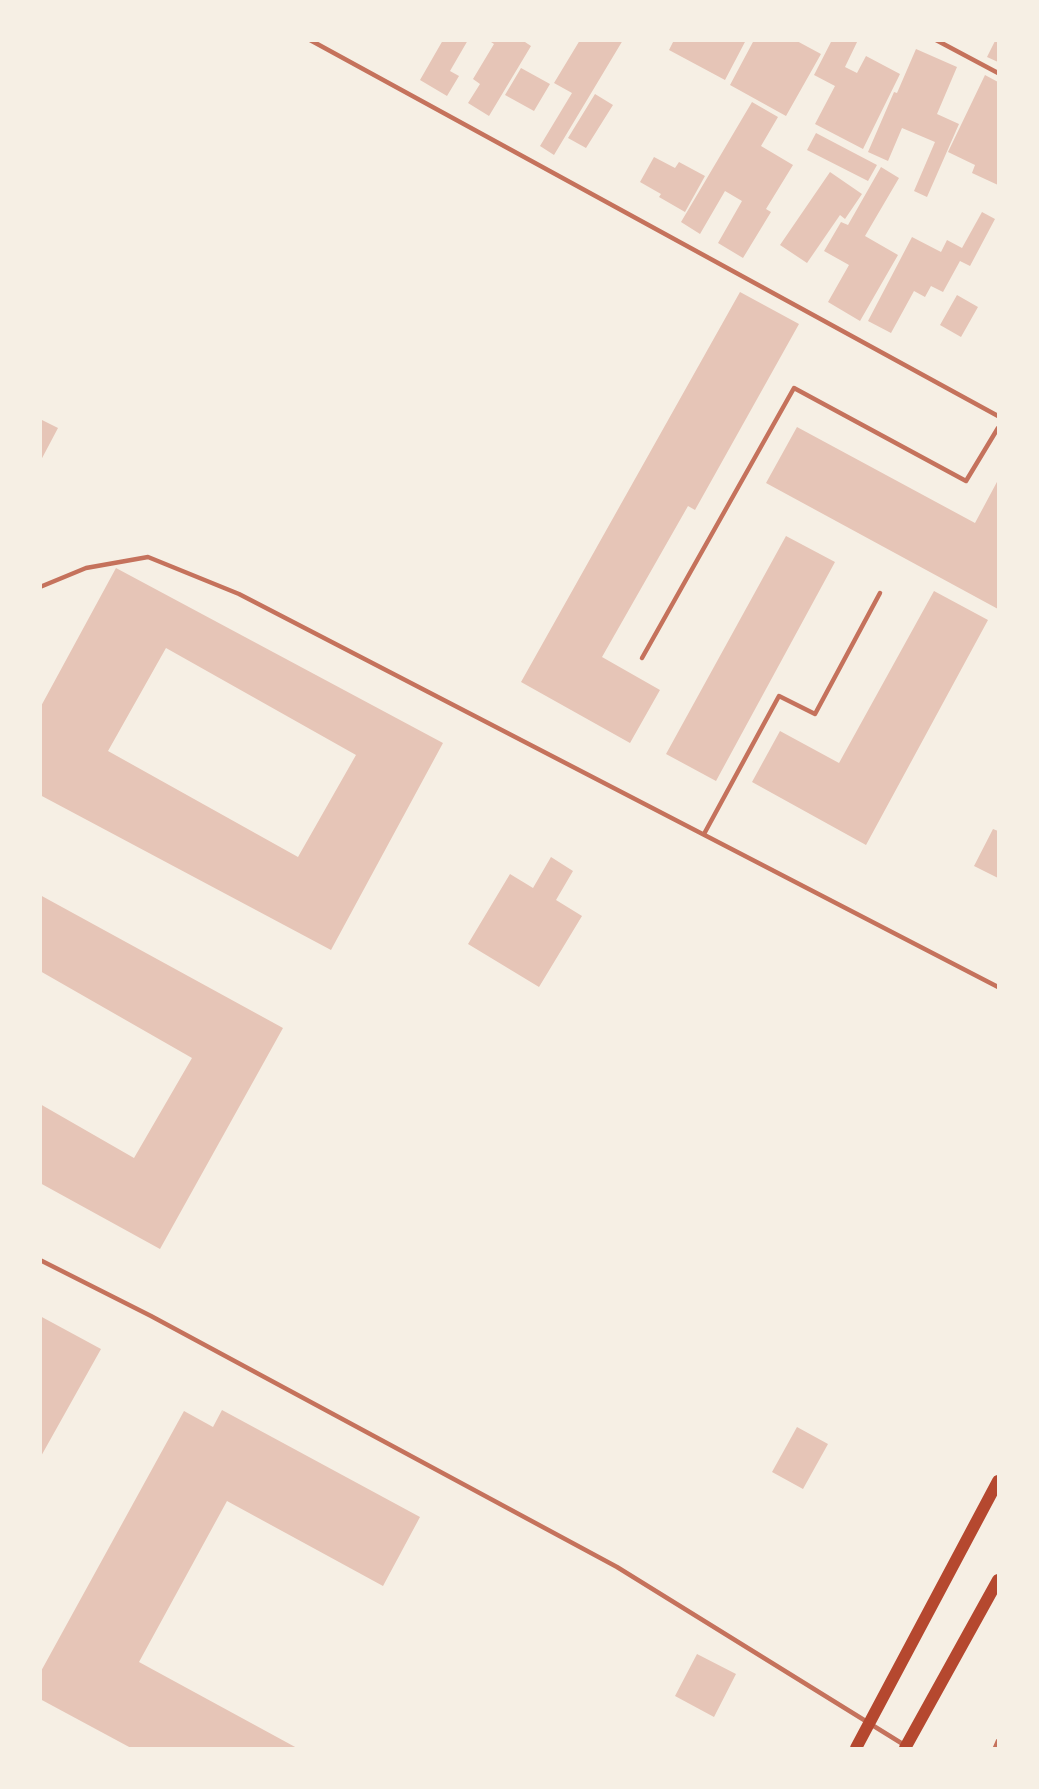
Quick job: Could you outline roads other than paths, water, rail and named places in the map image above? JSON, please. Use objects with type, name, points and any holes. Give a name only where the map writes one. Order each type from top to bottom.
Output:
[{"type":"main road","points":[[856,1749],[999,1482]]},
{"type":"main road","points":[[905,1748],[999,1580]]},
{"type":"lane","points":[[310,40],[999,416]]},
{"type":"lane","points":[[936,40],[999,73]]},
{"type":"lane","points":[[642,658],[794,388],[966,481],[999,428]]},
{"type":"lane","points":[[40,587],[86,568],[148,557],[239,594],[999,987]]},
{"type":"lane","points":[[704,834],[778,696],[815,714],[879,593]]},
{"type":"lane","points":[[40,1260],[151,1316],[617,1567],[905,1748]]},
{"type":"lane","points":[[995,1749],[999,1741]]}]
